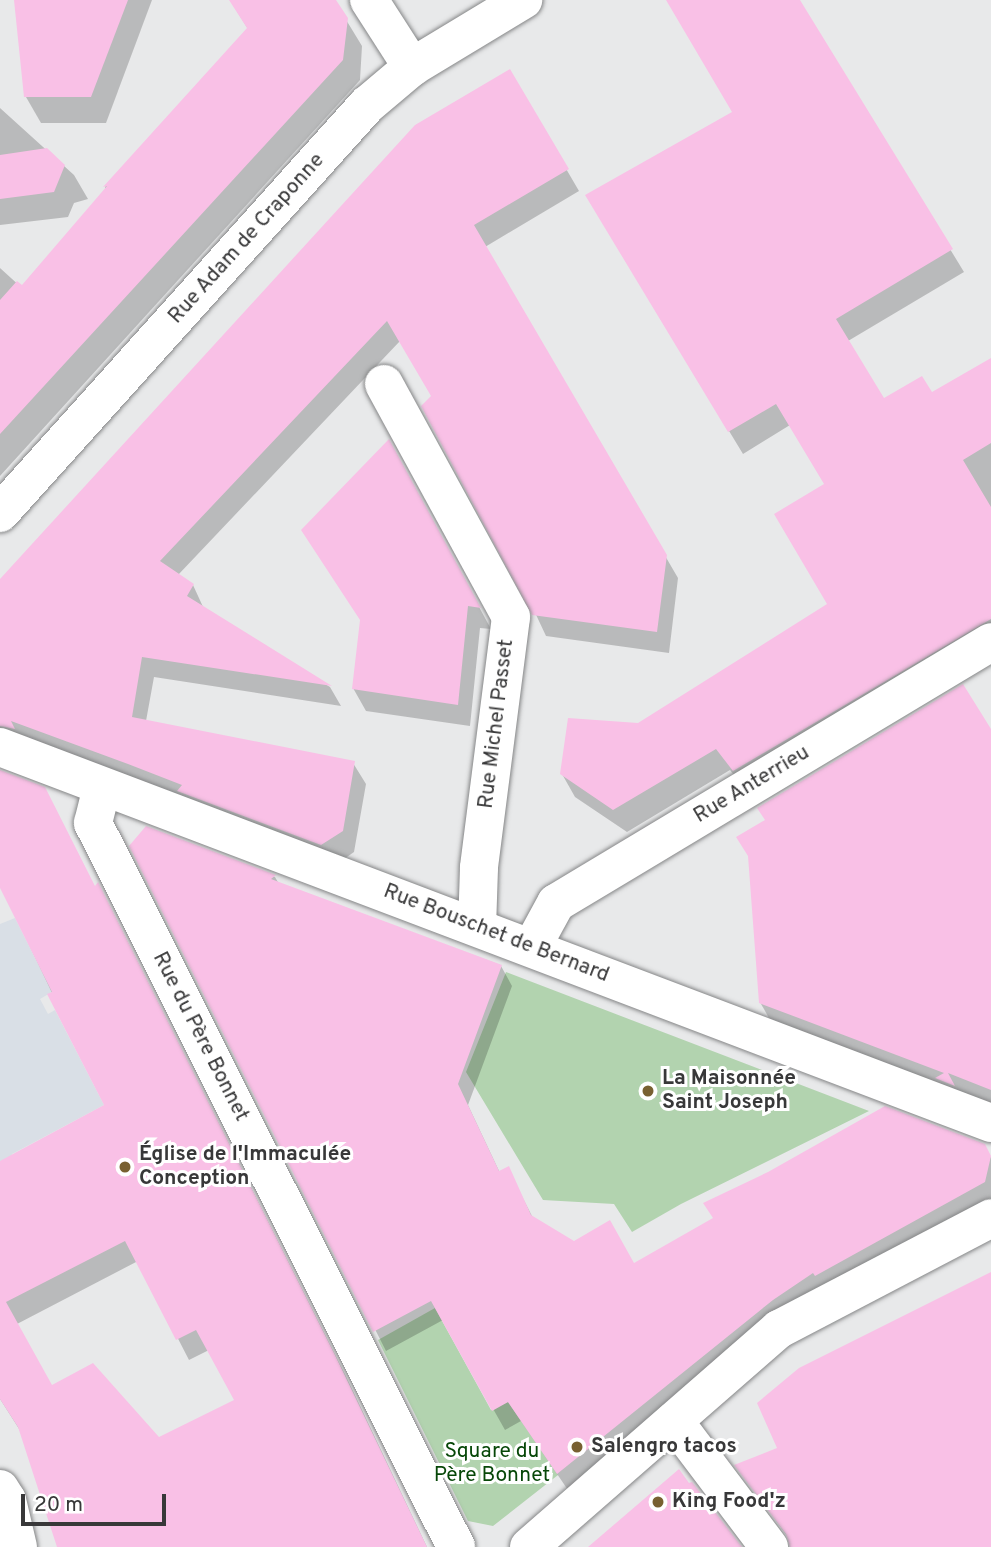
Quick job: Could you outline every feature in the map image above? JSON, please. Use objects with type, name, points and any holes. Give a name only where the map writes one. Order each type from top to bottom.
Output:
[{"type":"street","points":[[369,0],[411,67]]},
{"type":"street","name":"Rue Adam de Craponne","points":[[0,513],[367,105],[411,67],[523,0]]},
{"type":"street","name":"Rue Michel Passet","points":[[384,384],[511,617],[479,868],[477,927]]},
{"type":"street","name":"Rue Anterrieu","points":[[532,947],[556,903],[991,642]]},
{"type":"street","name":"Rue Bouschet de Bernard","points":[[0,747],[991,1123]]},
{"type":"street","name":"Rue du Père Bonnet","points":[[102,787],[93,823],[456,1547]]},
{"type":"street","points":[[529,1547],[779,1329],[991,1218]]},
{"type":"street","points":[[674,1421],[769,1547]]},
{"type":"street","points":[[0,1489],[7,1500],[18,1547]]},
{"type":"shaded area","points":[[15,918],[52,992],[40,999],[48,1014],[55,1010],[104,1105],[12,1154],[0,1208],[0,924]]},
{"type":"green space","name":"La Maisonnée Saint Joseph","points":[[506,972],[869,1111],[681,1204],[632,1232],[614,1204],[543,1200],[466,1072]]},
{"type":"green space","name":"Square du Père Bonnet","points":[[435,1308],[491,1410],[508,1402],[558,1475],[493,1526],[468,1521],[378,1340]]},
{"type":"building","points":[[14,0],[128,0],[91,97],[24,97]]},
{"type":"building","points":[[229,0],[336,0],[348,18],[343,60],[0,434],[0,300],[17,281],[22,285],[107,186],[103,187],[247,28]]},
{"type":"building","points":[[666,0],[800,0],[953,249],[836,319],[884,398],[922,376],[932,392],[991,358],[991,443],[963,460],[991,507],[991,619],[733,771],[716,749],[613,810],[560,774],[568,718],[638,723],[827,604],[774,514],[824,484],[776,404],[728,432],[585,195],[732,112]]},
{"type":"building","points":[[510,69],[569,169],[474,225],[667,555],[657,632],[532,615],[421,406],[431,396],[387,321],[160,561],[194,584],[187,596],[332,686],[142,657],[132,717],[355,761],[343,831],[321,845],[177,791],[182,785],[128,764],[11,721],[15,729],[0,726],[0,579],[415,125]]},
{"type":"building","points":[[47,148],[65,165],[54,192],[0,199],[0,155]]},
{"type":"building","points":[[389,439],[481,608],[468,606],[458,705],[352,689],[360,620],[301,530]]},
{"type":"building","points":[[963,684],[991,729],[991,1090],[948,1073],[955,1086],[935,1078],[944,1073],[759,1003],[748,856],[736,837],[765,820],[757,808]]},
{"type":"building","points":[[0,770],[45,787],[95,886],[98,882],[334,1353],[427,1547],[57,1547],[18,1427],[0,1399],[0,1161],[104,1105],[47,994],[52,992],[0,888]],"holes":[[[125,1241],[176,1340],[196,1330],[234,1400],[159,1437],[93,1363],[52,1385],[6,1302]]]},
{"type":"building","points":[[146,826],[276,875],[271,879],[502,965],[458,1084],[499,1171],[509,1166],[531,1215],[574,1241],[610,1220],[634,1263],[713,1218],[703,1203],[768,1172],[885,1106],[985,1144],[991,1156],[985,1182],[815,1276],[813,1273],[773,1300],[557,1474],[508,1402],[492,1411],[431,1301],[373,1332],[129,846]]},
{"type":"building","points":[[991,1272],[991,1547],[790,1547],[786,1534],[734,1465],[777,1448],[757,1403],[799,1368]]},
{"type":"building","points":[[679,1469],[742,1547],[588,1547]]},
{"type":"place","name":"La Maisonnée Saint Joseph","points":[[648,1091]]},
{"type":"place","name":"Église de l'Immaculée Conception","points":[[125,1167]]},
{"type":"place","name":"Salengro tacos","points":[[577,1447]]},
{"type":"place","name":"King Food'z","points":[[658,1502]]}]
